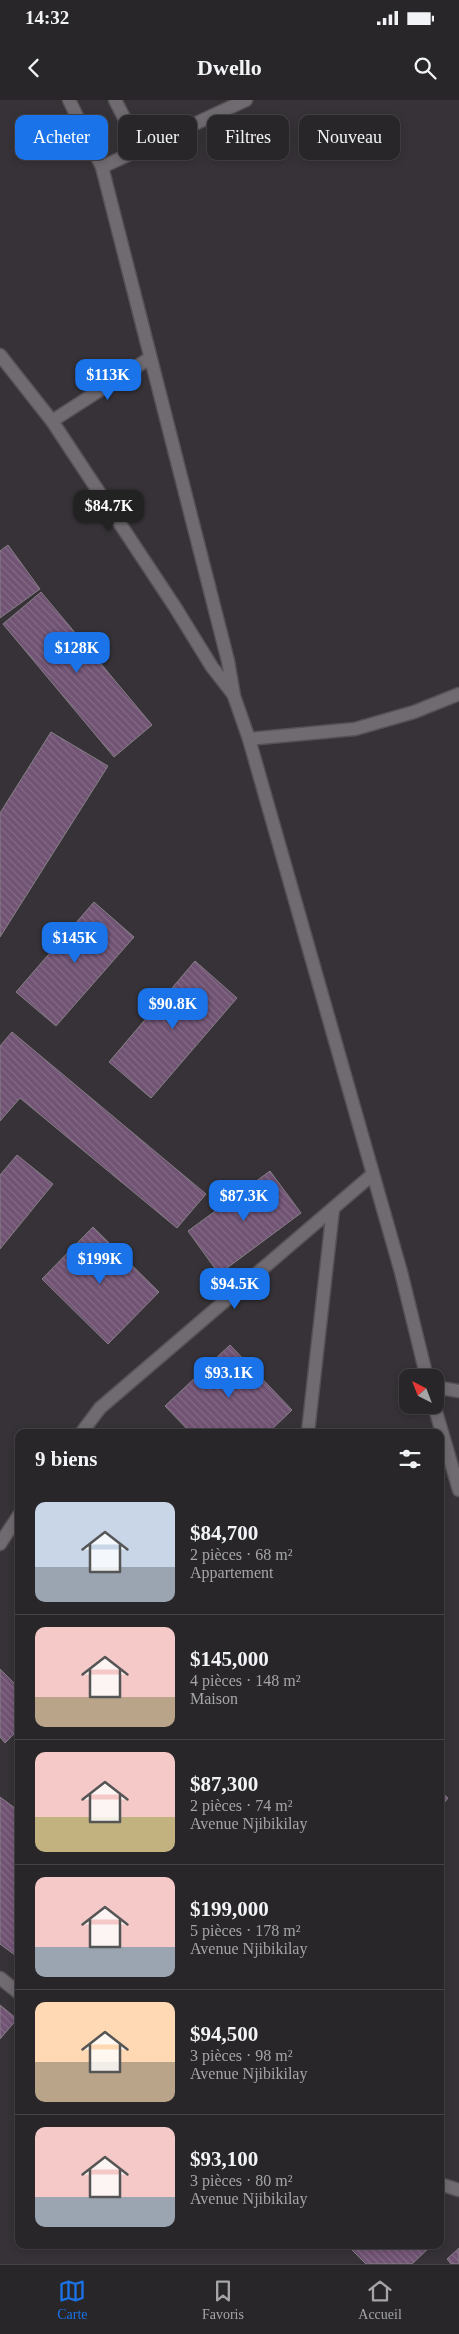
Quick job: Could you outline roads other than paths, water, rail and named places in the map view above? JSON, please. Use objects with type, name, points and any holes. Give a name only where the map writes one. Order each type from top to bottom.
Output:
[{"type":"street","points":[[69,100],[102,167],[228,661],[234,696],[249,739],[402,1272],[424,1369]]},
{"type":"street","points":[[115,100],[123,115]]},
{"type":"street","points":[[197,123],[246,100]]},
{"type":"street","points":[[102,167],[118,159]]},
{"type":"street","points":[[0,355],[52,421],[175,607],[212,667],[234,696]]},
{"type":"street","points":[[52,421],[150,358]]},
{"type":"street","points":[[249,739],[355,729],[414,712],[459,694]]},
{"type":"street","points":[[84,1429],[100,1408],[373,1174]]},
{"type":"street","points":[[308,1429],[333,1209]]},
{"type":"street","points":[[444,1389],[459,1392]]},
{"type":"street","points":[[437,1414],[441,1429]]},
{"type":"street","points":[[444,1439],[459,1490]]},
{"type":"street","points":[[0,1544],[15,1521]]},
{"type":"street","points":[[0,1978],[15,1990]]},
{"type":"street","points":[[444,2185],[459,2190]]}]
